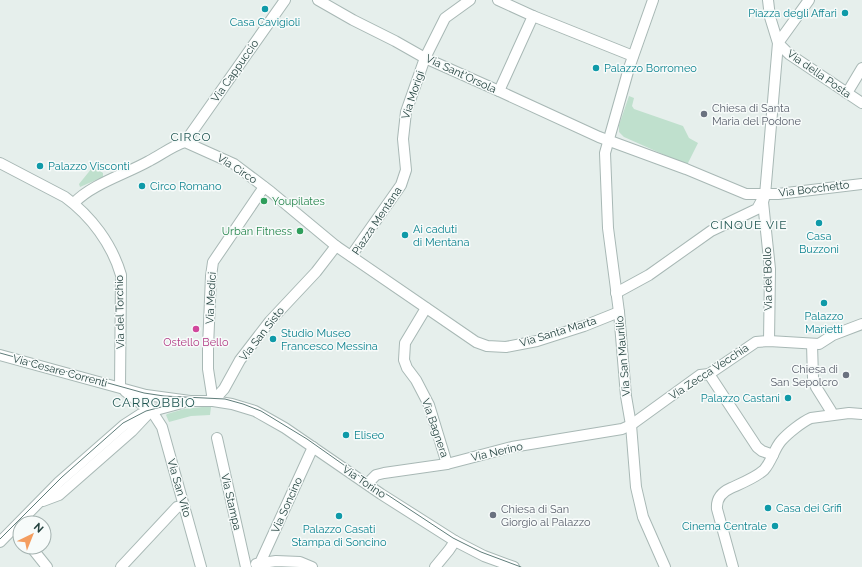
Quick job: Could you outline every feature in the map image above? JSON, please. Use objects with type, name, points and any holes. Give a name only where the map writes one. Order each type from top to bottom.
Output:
[{"type":"street","name":"Via Cappuccio","points":[[185,142],[284,0]]},
{"type":"street","name":"Via Sant'Orsola","points":[[318,0],[425,58],[499,92],[608,140],[686,169]]},
{"type":"street","name":"Via Morigi","points":[[405,159],[403,133],[406,112],[425,58],[445,18],[470,0]]},
{"type":"street","points":[[498,0],[633,56]]},
{"type":"street","name":"Via San Maurilio","points":[[653,0],[633,56],[605,153],[608,228],[619,312],[636,487],[643,517],[665,567]]},
{"type":"street","points":[[768,0],[770,17],[778,43]]},
{"type":"street","points":[[778,43],[809,0]]},
{"type":"street","points":[[499,92],[534,16]]},
{"type":"street","name":"Via della Posta","points":[[778,43],[790,54],[862,103]]},
{"type":"street","name":"Via del Bollo","points":[[769,341],[770,269],[763,202],[765,195],[778,43]]},
{"type":"street","points":[[847,93],[862,68]]},
{"type":"street","name":"Via Circo","points":[[185,142],[234,164],[336,246],[351,256]]},
{"type":"street","points":[[74,203],[87,191],[150,161],[177,144],[185,142]]},
{"type":"street","name":"Piazza Mentana","points":[[394,286],[351,256],[401,185],[406,170],[405,159]]},
{"type":"street","name":"Via del Torchio","points":[[0,163],[74,203],[105,239],[118,264],[121,275],[120,387]]},
{"type":"street","name":"Via Bocchetto","points":[[686,169],[746,194],[765,195],[862,184]]},
{"type":"street","name":"Via Medici","points":[[213,401],[209,375],[208,347],[213,262],[264,187]]},
{"type":"street","points":[[616,294],[649,275],[711,231],[757,209],[765,195]]},
{"type":"street","name":"Via San Sisto","points":[[213,401],[224,389],[240,360],[270,321],[316,272],[336,246]]},
{"type":"street","name":"Via Santa Marta","points":[[394,286],[476,342],[487,346],[506,347],[550,337],[584,326],[619,312]]},
{"type":"street","name":"Via Bagnera","points":[[426,308],[405,343],[404,360],[407,368],[416,380],[429,405],[447,464]]},
{"type":"street","points":[[831,415],[831,411],[816,387],[813,378],[812,344],[819,344],[830,337],[862,324]]},
{"type":"street","name":"Via Zecca Vecchia","points":[[631,425],[700,375],[709,374],[756,342],[769,341],[812,344]]},
{"type":"street","name":"Via Cesare Correnti","points":[[0,355],[120,387]]},
{"type":"street","points":[[709,374],[757,447],[762,451],[773,455]]},
{"type":"street","points":[[120,387],[146,395],[190,401],[213,401]]},
{"type":"street","points":[[120,387],[151,411]]},
{"type":"street","points":[[30,515],[39,503],[59,494],[132,431],[151,411],[190,401]]},
{"type":"street","name":"Via Torino","points":[[213,401],[232,404],[255,411],[273,421],[455,541],[484,556],[514,567]]},
{"type":"street","name":"Via San Vito","points":[[151,411],[162,427],[201,567]]},
{"type":"street","points":[[733,567],[717,509],[718,498],[726,490],[757,475],[768,464],[781,441],[806,420],[849,413],[862,414]]},
{"type":"street","name":"Via Nerino","points":[[367,484],[376,475],[384,472],[447,464],[512,447],[622,429],[631,425]]},
{"type":"street","name":"Via Stampa","points":[[217,438],[246,566],[260,562],[300,562],[312,567]]},
{"type":"street","name":"Via Soncino","points":[[260,562],[313,447]]},
{"type":"street","points":[[121,567],[177,507],[184,506]]},
{"type":"street","points":[[2,537],[12,533]]},
{"type":"street","points":[[435,567],[455,541]]},
{"type":"street","points":[[37,555],[47,567]]},
{"type":"green space","points":[[629,96],[634,98],[632,106],[634,109],[683,126],[689,138],[698,143],[687,165],[624,137],[619,132],[619,125]]},
{"type":"green space","points":[[92,168],[96,168],[103,173],[103,177],[80,187],[79,184]]},
{"type":"green space","points":[[211,407],[210,415],[191,416],[169,422],[166,415],[184,409]]},
{"type":"tram line","points":[[0,353],[144,393],[164,396],[225,399],[261,411],[307,439],[368,482],[453,538],[481,552],[521,567]]},
{"type":"tram line","points":[[0,539],[62,477],[123,423],[146,411],[184,401]]},
{"type":"place","name":"Casa Cavigioli","points":[[265,9]]},
{"type":"place","name":"Piazza degli Affari","points":[[845,13]]},
{"type":"place","name":"Palazzo Borromeo","points":[[596,68]]},
{"type":"place","name":"Chiesa di Santa Maria del Podone","points":[[704,114]]},
{"type":"place","name":"Palazzo Visconti","points":[[40,166]]},
{"type":"place","name":"Circo Romano","points":[[142,186]]},
{"type":"place","name":"Youpilates","points":[[264,201]]},
{"type":"place","name":"Casa Buzzoni","points":[[819,223]]},
{"type":"place","name":"Urban Fitness","points":[[300,231]]},
{"type":"place","name":"Ai caduti di Mentana","points":[[405,235]]},
{"type":"place","name":"Palazzo Marietti","points":[[824,303]]},
{"type":"place","name":"Ostello Bello","points":[[196,329]]},
{"type":"place","name":"Studio Museo Francesco Messina","points":[[273,339]]},
{"type":"place","name":"Chiesa di San Sepolcro","points":[[846,375]]},
{"type":"place","name":"Palazzo Castani","points":[[788,398]]},
{"type":"place","name":"Eliseo","points":[[346,435]]},
{"type":"place","name":"Casa dei Grifi","points":[[768,508]]},
{"type":"place","name":"Chiesa di San Giorgio al Palazzo","points":[[493,515]]},
{"type":"place","name":"Palazzo Casati Stampa di Soncino","points":[[339,516]]},
{"type":"place","name":"Cinema Centrale","points":[[775,526]]},
{"type":"district","name":"CIRCO","points":[[191,137]]},
{"type":"district","name":"CINQUE VIE","points":[[749,225]]},
{"type":"district","name":"CARROBBIO","points":[[154,402]]}]
